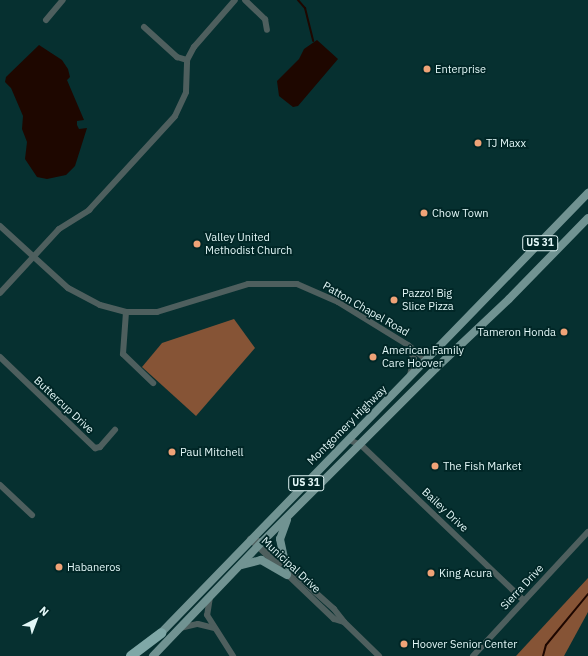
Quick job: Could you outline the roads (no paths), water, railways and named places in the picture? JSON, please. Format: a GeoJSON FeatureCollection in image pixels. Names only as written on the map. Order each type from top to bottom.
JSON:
{"type":"FeatureCollection","features":[{"type":"Feature","properties":{"kind":"highway"},"geometry":{"type":"LineString","coordinates":[[131,656],[161,633]]}},
{"type":"Feature","properties":{"kind":"main road","name":"Montgomery Highway"},"geometry":{"type":"LineString","coordinates":[[138,656],[250,539],[349,440],[588,193]]}},
{"type":"Feature","properties":{"kind":"main road","name":"Montgomery Highway"},"geometry":{"type":"LineString","coordinates":[[153,656],[259,545],[436,368],[509,299],[588,218]]}},
{"type":"Feature","properties":{"kind":"main road"},"geometry":{"type":"LineString","coordinates":[[289,572],[281,549],[280,539],[290,514]]}},
{"type":"Feature","properties":{"kind":"main road"},"geometry":{"type":"LineString","coordinates":[[238,567],[261,560],[289,572]]}},
{"type":"Feature","properties":{"kind":"street"},"geometry":{"type":"LineString","coordinates":[[46,20],[63,0]]}},
{"type":"Feature","properties":{"kind":"street"},"geometry":{"type":"LineString","coordinates":[[0,293],[59,229],[89,210],[175,116],[186,92],[187,60],[194,47],[235,0]]}},
{"type":"Feature","properties":{"kind":"street"},"geometry":{"type":"LineString","coordinates":[[245,0],[265,20],[267,30]]}},
{"type":"Feature","properties":{"kind":"street"},"geometry":{"type":"LineString","coordinates":[[144,27],[177,57],[187,60]]}},
{"type":"Feature","properties":{"kind":"street","name":"Patton Chapel Road"},"geometry":{"type":"LineString","coordinates":[[0,226],[79,296],[100,306],[126,312],[172,310],[248,284],[283,282],[297,284],[324,294],[408,345],[427,359],[436,368]]}},
{"type":"Feature","properties":{"kind":"street"},"geometry":{"type":"LineString","coordinates":[[126,312],[123,354],[153,383]]}},
{"type":"Feature","properties":{"kind":"street"},"geometry":{"type":"LineString","coordinates":[[408,345],[414,359],[410,377]]}},
{"type":"Feature","properties":{"kind":"street","name":"Buttercup Drive"},"geometry":{"type":"LineString","coordinates":[[0,357],[95,448],[100,447],[115,430]]}},
{"type":"Feature","properties":{"kind":"street","name":"Bailey Drive"},"geometry":{"type":"LineString","coordinates":[[349,440],[361,444],[523,600]]}},
{"type":"Feature","properties":{"kind":"street"},"geometry":{"type":"LineString","coordinates":[[0,485],[32,515]]}},
{"type":"Feature","properties":{"kind":"street","name":"Sierra Drive"},"geometry":{"type":"LineString","coordinates":[[472,656],[523,600],[588,534]]}},
{"type":"Feature","properties":{"kind":"street","name":"Municipal Drive"},"geometry":{"type":"LineString","coordinates":[[250,539],[334,609],[344,622],[379,656]]}},
{"type":"Feature","properties":{"kind":"street"},"geometry":{"type":"LineString","coordinates":[[210,597],[206,611],[214,628],[233,656]]}},
{"type":"Feature","properties":{"kind":"street"},"geometry":{"type":"LineString","coordinates":[[180,628],[198,624],[214,628]]}},
{"type":"Feature","properties":{"kind":"waterway"},"geometry":{"type":"LineString","coordinates":[[298,0],[305,8],[313,41]]}},
{"type":"Feature","properties":{"kind":"waterway"},"geometry":{"type":"LineString","coordinates":[[543,656],[546,645],[588,594]]}},
{"type":"Feature","properties":{"kind":"place","name":"Enterprise"},"geometry":{"type":"Point","coordinates":[427,69]}},
{"type":"Feature","properties":{"kind":"place","name":"TJ Maxx"},"geometry":{"type":"Point","coordinates":[478,143]}},
{"type":"Feature","properties":{"kind":"place","name":"Chow Town"},"geometry":{"type":"Point","coordinates":[424,213]}},
{"type":"Feature","properties":{"kind":"place","name":"Valley United Methodist Church"},"geometry":{"type":"Point","coordinates":[197,244]}},
{"type":"Feature","properties":{"kind":"place","name":"Pazzo! Big Slice Pizza"},"geometry":{"type":"Point","coordinates":[394,300]}},
{"type":"Feature","properties":{"kind":"place","name":"Tameron Honda"},"geometry":{"type":"Point","coordinates":[564,332]}},
{"type":"Feature","properties":{"kind":"place","name":"American Family Care Hoover"},"geometry":{"type":"Point","coordinates":[373,357]}},
{"type":"Feature","properties":{"kind":"place","name":"Paul Mitchell"},"geometry":{"type":"Point","coordinates":[172,452]}},
{"type":"Feature","properties":{"kind":"place","name":"The Fish Market"},"geometry":{"type":"Point","coordinates":[435,466]}},
{"type":"Feature","properties":{"kind":"place","name":"Habaneros"},"geometry":{"type":"Point","coordinates":[59,567]}},
{"type":"Feature","properties":{"kind":"place","name":"King Acura"},"geometry":{"type":"Point","coordinates":[431,573]}},
{"type":"Feature","properties":{"kind":"place","name":"Hoover Senior Center"},"geometry":{"type":"Point","coordinates":[404,644]}}]}
